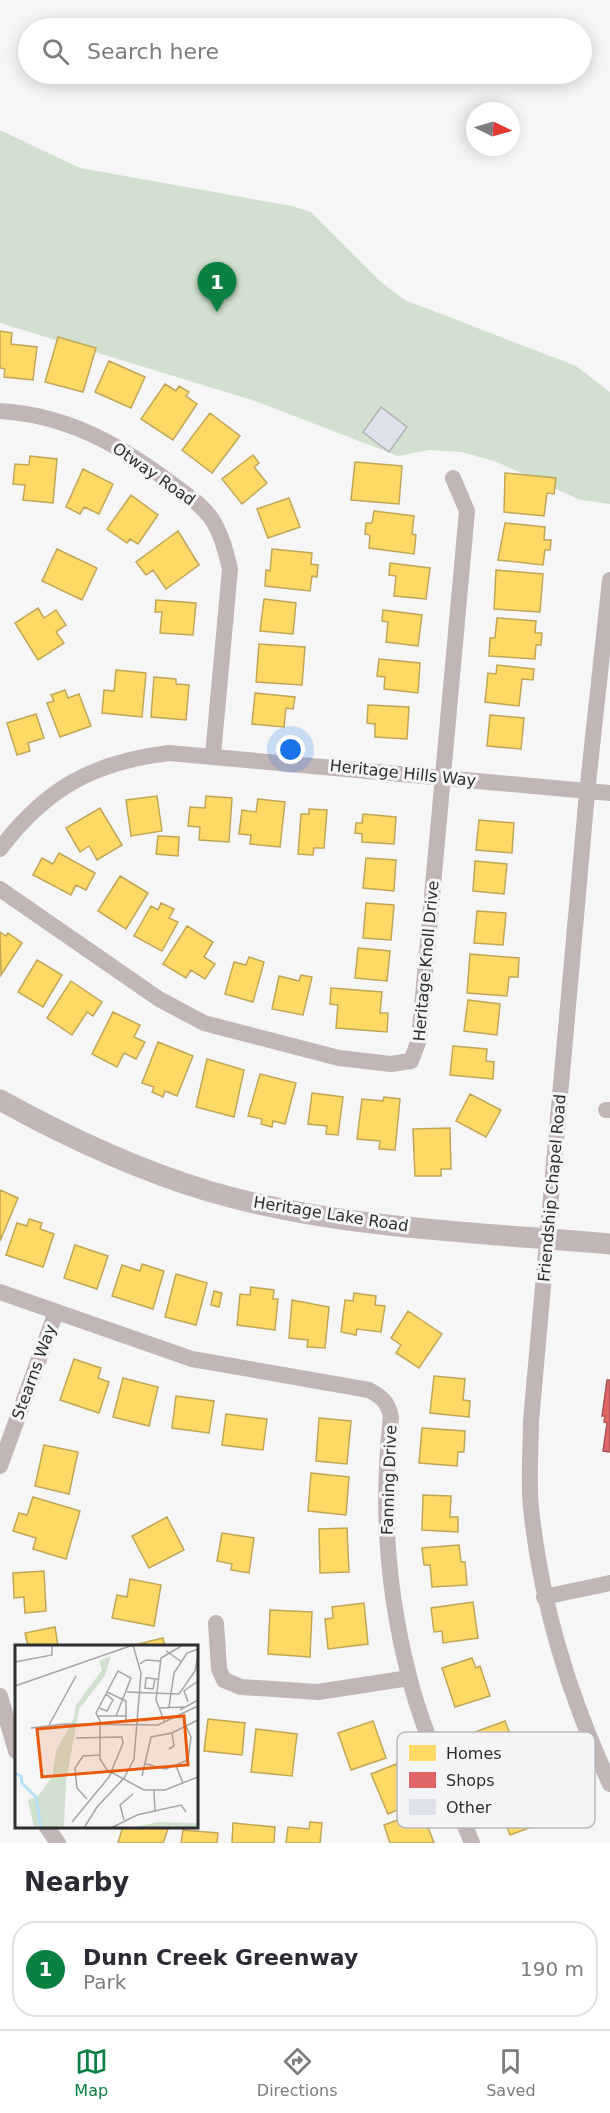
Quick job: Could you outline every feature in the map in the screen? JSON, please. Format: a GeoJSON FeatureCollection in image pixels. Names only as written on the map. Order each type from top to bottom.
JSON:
{"type":"FeatureCollection","features":[{"type":"Feature","properties":{"kind":"main road","name":"Heritage Lake Road"},"geometry":{"type":"LineString","coordinates":[[0,1100],[55,1131],[133,1166],[209,1191],[286,1210],[381,1225],[610,1244]]}},
{"type":"Feature","properties":{"kind":"street","name":"Otway Road"},"geometry":{"type":"LineString","coordinates":[[0,411],[46,417],[100,437],[148,466],[198,504],[212,519],[224,543],[230,569],[213,755]]}},
{"type":"Feature","properties":{"kind":"street","name":"Heritage Knoll Drive"},"geometry":{"type":"LineString","coordinates":[[0,890],[159,999],[204,1023],[339,1058],[403,1063],[411,1061],[419,1040],[467,511],[453,478]]}},
{"type":"Feature","properties":{"kind":"street","name":"Friendship Chapel Road"},"geometry":{"type":"LineString","coordinates":[[586,1732],[560,1658],[544,1598],[531,1505],[531,1431],[587,792],[610,580]]}},
{"type":"Feature","properties":{"kind":"street","name":"Heritage Hills Way"},"geometry":{"type":"LineString","coordinates":[[0,849],[20,822],[40,803],[87,773],[139,757],[169,753],[213,755],[610,793]]}},
{"type":"Feature","properties":{"kind":"street","name":"Fanning Drive"},"geometry":{"type":"LineString","coordinates":[[0,1292],[192,1359],[369,1390],[388,1404],[391,1417],[386,1482],[387,1544],[392,1590],[409,1678],[428,1732]]}},
{"type":"Feature","properties":{"kind":"street","name":"Stearns Way"},"geometry":{"type":"LineString","coordinates":[[0,1466],[57,1312]]}},
{"type":"Feature","properties":{"kind":"street"},"geometry":{"type":"LineString","coordinates":[[544,1598],[610,1583]]}},
{"type":"Feature","properties":{"kind":"street"},"geometry":{"type":"LineString","coordinates":[[216,1623],[219,1669],[224,1680],[241,1687],[318,1692],[409,1678]]}},
{"type":"Feature","properties":{"kind":"street"},"geometry":{"type":"LineString","coordinates":[[0,1696],[15,1748]]}},
{"type":"Feature","properties":{"kind":"street","name":"Friendship Chapel Road"},"geometry":{"type":"LineString","coordinates":[[595,1752],[610,1785]]}},
{"type":"Feature","properties":{"kind":"street"},"geometry":{"type":"LineString","coordinates":[[47,1828],[58,1843]]}},
{"type":"Feature","properties":{"kind":"street","name":"Fanning Drive"},"geometry":{"type":"LineString","coordinates":[[466,1828],[472,1843]]}},
{"type":"Feature","properties":{"kind":"green space"},"geometry":{"type":"Polygon","coordinates":[[[0,130],[80,168],[292,206],[311,212],[382,283],[405,300],[576,366],[610,392],[610,504],[580,500],[497,462],[462,452],[429,450],[398,456],[255,401],[0,323],[0,130]]]}},
{"type":"Feature","properties":{"kind":"building: Homes"},"geometry":{"type":"Polygon","coordinates":[[[0,331],[12,333],[11,344],[37,347],[33,380],[4,377],[5,369],[0,368],[0,331]]]}},
{"type":"Feature","properties":{"kind":"building: Homes"},"geometry":{"type":"Polygon","coordinates":[[[58,337],[96,348],[83,392],[45,382],[58,337]]]}},
{"type":"Feature","properties":{"kind":"building: Homes"},"geometry":{"type":"Polygon","coordinates":[[[109,361],[145,377],[131,408],[95,392],[109,361]]]}},
{"type":"Feature","properties":{"kind":"building: Homes"},"geometry":{"type":"Polygon","coordinates":[[[165,384],[176,391],[179,386],[189,392],[186,396],[197,404],[173,440],[141,419],[165,384]]]}},
{"type":"Feature","properties":{"kind":"building: Homes"},"geometry":{"type":"Polygon","coordinates":[[[210,413],[240,436],[212,473],[182,450],[210,413]]]}},
{"type":"Feature","properties":{"kind":"building: Homes"},"geometry":{"type":"Polygon","coordinates":[[[253,455],[259,463],[254,467],[267,483],[242,504],[222,479],[253,455]]]}},
{"type":"Feature","properties":{"kind":"building: Homes"},"geometry":{"type":"Polygon","coordinates":[[[30,456],[57,459],[53,503],[23,500],[25,485],[13,484],[15,464],[29,465],[30,456]]]}},
{"type":"Feature","properties":{"kind":"building: Homes"},"geometry":{"type":"Polygon","coordinates":[[[355,462],[402,466],[399,504],[351,500],[355,462]]]}},
{"type":"Feature","properties":{"kind":"building: Homes"},"geometry":{"type":"Polygon","coordinates":[[[83,469],[113,484],[99,514],[84,507],[80,514],[66,507],[83,469]]]}},
{"type":"Feature","properties":{"kind":"building: Homes"},"geometry":{"type":"Polygon","coordinates":[[[505,473],[556,478],[554,494],[547,493],[544,516],[504,512],[505,473]]]}},
{"type":"Feature","properties":{"kind":"building: Homes"},"geometry":{"type":"Polygon","coordinates":[[[131,495],[158,515],[138,544],[130,539],[127,543],[107,529],[131,495]]]}},
{"type":"Feature","properties":{"kind":"building: Homes"},"geometry":{"type":"Polygon","coordinates":[[[289,498],[300,527],[268,538],[257,509],[289,498]]]}},
{"type":"Feature","properties":{"kind":"building: Homes"},"geometry":{"type":"Polygon","coordinates":[[[374,511],[414,516],[412,534],[416,535],[414,554],[369,548],[370,535],[365,534],[366,523],[372,523],[374,511]]]}},
{"type":"Feature","properties":{"kind":"building: Homes"},"geometry":{"type":"Polygon","coordinates":[[[505,523],[545,527],[544,540],[551,540],[550,550],[545,550],[543,565],[498,560],[505,523]]]}},
{"type":"Feature","properties":{"kind":"building: Homes"},"geometry":{"type":"Polygon","coordinates":[[[178,531],[199,565],[166,589],[153,570],[146,575],[136,562],[178,531]]]}},
{"type":"Feature","properties":{"kind":"building: Homes"},"geometry":{"type":"Polygon","coordinates":[[[57,549],[97,568],[82,600],[42,581],[57,549]]]}},
{"type":"Feature","properties":{"kind":"building: Homes"},"geometry":{"type":"Polygon","coordinates":[[[272,549],[312,553],[311,564],[318,565],[317,577],[312,576],[310,591],[265,586],[266,570],[270,571],[272,549]]]}},
{"type":"Feature","properties":{"kind":"building: Homes"},"geometry":{"type":"Polygon","coordinates":[[[390,563],[430,568],[426,599],[394,596],[396,576],[389,575],[390,563]]]}},
{"type":"Feature","properties":{"kind":"building: Homes"},"geometry":{"type":"Polygon","coordinates":[[[496,570],[543,574],[540,612],[494,609],[496,570]]]}},
{"type":"Feature","properties":{"kind":"building: Homes"},"geometry":{"type":"Polygon","coordinates":[[[264,599],[296,603],[293,634],[260,631],[264,599]]]}},
{"type":"Feature","properties":{"kind":"building: Homes"},"geometry":{"type":"Polygon","coordinates":[[[156,600],[196,603],[193,635],[160,633],[162,612],[155,612],[156,600]]]}},
{"type":"Feature","properties":{"kind":"building: Homes"},"geometry":{"type":"Polygon","coordinates":[[[38,608],[44,618],[56,610],[66,625],[56,632],[64,643],[38,660],[15,623],[38,608]]]}},
{"type":"Feature","properties":{"kind":"building: Homes"},"geometry":{"type":"Polygon","coordinates":[[[383,610],[422,615],[418,646],[386,642],[388,622],[382,621],[383,610]]]}},
{"type":"Feature","properties":{"kind":"building: Homes"},"geometry":{"type":"Polygon","coordinates":[[[497,618],[536,621],[535,633],[542,633],[541,645],[536,645],[535,659],[489,656],[490,638],[495,638],[497,618]]]}},
{"type":"Feature","properties":{"kind":"building: Homes"},"geometry":{"type":"Polygon","coordinates":[[[259,644],[305,647],[302,685],[256,682],[259,644]]]}},
{"type":"Feature","properties":{"kind":"building: Homes"},"geometry":{"type":"Polygon","coordinates":[[[379,659],[420,663],[418,693],[384,689],[385,677],[377,676],[379,659]]]}},
{"type":"Feature","properties":{"kind":"building: Homes"},"geometry":{"type":"Polygon","coordinates":[[[497,665],[534,669],[533,680],[522,679],[519,706],[485,702],[488,673],[496,674],[497,665]]]}},
{"type":"Feature","properties":{"kind":"building: Homes"},"geometry":{"type":"Polygon","coordinates":[[[116,670],[146,673],[142,717],[102,713],[104,690],[114,691],[116,670]]]}},
{"type":"Feature","properties":{"kind":"building: Homes"},"geometry":{"type":"Polygon","coordinates":[[[154,677],[176,679],[176,684],[189,685],[186,720],[151,717],[154,677]]]}},
{"type":"Feature","properties":{"kind":"building: Homes"},"geometry":{"type":"Polygon","coordinates":[[[65,690],[68,698],[79,694],[91,726],[60,737],[47,703],[54,701],[51,695],[65,690]]]}},
{"type":"Feature","properties":{"kind":"building: Homes"},"geometry":{"type":"Polygon","coordinates":[[[255,693],[295,697],[293,709],[286,708],[284,727],[252,724],[255,693]]]}},
{"type":"Feature","properties":{"kind":"building: Homes"},"geometry":{"type":"Polygon","coordinates":[[[368,705],[409,707],[407,739],[375,737],[375,724],[367,723],[368,705]]]}},
{"type":"Feature","properties":{"kind":"building: Homes"},"geometry":{"type":"Polygon","coordinates":[[[36,714],[44,738],[28,743],[30,751],[17,755],[7,723],[36,714]]]}},
{"type":"Feature","properties":{"kind":"building: Homes"},"geometry":{"type":"Polygon","coordinates":[[[490,715],[524,718],[521,749],[487,746],[490,715]]]}},
{"type":"Feature","properties":{"kind":"building: Homes"},"geometry":{"type":"Polygon","coordinates":[[[157,796],[162,831],[131,836],[126,800],[157,796]]]}},
{"type":"Feature","properties":{"kind":"building: Homes"},"geometry":{"type":"Polygon","coordinates":[[[206,796],[232,798],[229,842],[199,840],[200,827],[188,826],[190,807],[205,808],[206,796]]]}},
{"type":"Feature","properties":{"kind":"building: Homes"},"geometry":{"type":"Polygon","coordinates":[[[258,799],[285,802],[280,847],[250,844],[251,835],[239,834],[242,810],[256,812],[258,799]]]}},
{"type":"Feature","properties":{"kind":"building: Homes"},"geometry":{"type":"Polygon","coordinates":[[[100,808],[122,845],[97,860],[89,846],[80,852],[66,828],[100,808]]]}},
{"type":"Feature","properties":{"kind":"building: Homes"},"geometry":{"type":"Polygon","coordinates":[[[309,809],[327,810],[324,848],[314,848],[313,855],[298,854],[301,814],[309,814],[309,809]]]}},
{"type":"Feature","properties":{"kind":"building: Homes"},"geometry":{"type":"Polygon","coordinates":[[[363,814],[396,817],[394,844],[362,842],[362,834],[355,833],[356,823],[362,823],[363,814]]]}},
{"type":"Feature","properties":{"kind":"building: Homes"},"geometry":{"type":"Polygon","coordinates":[[[479,820],[514,823],[512,853],[476,850],[479,820]]]}},
{"type":"Feature","properties":{"kind":"building: Homes"},"geometry":{"type":"Polygon","coordinates":[[[158,836],[179,837],[178,856],[156,854],[158,836]]]}},
{"type":"Feature","properties":{"kind":"building: Homes"},"geometry":{"type":"Polygon","coordinates":[[[59,853],[95,873],[86,890],[76,885],[71,895],[33,875],[42,858],[53,864],[59,853]]]}},
{"type":"Feature","properties":{"kind":"building: Homes"},"geometry":{"type":"Polygon","coordinates":[[[366,858],[396,860],[394,891],[363,888],[366,858]]]}},
{"type":"Feature","properties":{"kind":"building: Homes"},"geometry":{"type":"Polygon","coordinates":[[[475,861],[507,864],[504,894],[473,891],[475,861]]]}},
{"type":"Feature","properties":{"kind":"building: Homes"},"geometry":{"type":"Polygon","coordinates":[[[120,876],[148,893],[126,929],[98,911],[120,876]]]}},
{"type":"Feature","properties":{"kind":"building: Homes"},"geometry":{"type":"Polygon","coordinates":[[[161,903],[174,909],[169,918],[178,922],[162,951],[134,936],[151,906],[158,910],[161,903]]]}},
{"type":"Feature","properties":{"kind":"building: Homes"},"geometry":{"type":"Polygon","coordinates":[[[366,903],[394,905],[391,940],[363,938],[366,903]]]}},
{"type":"Feature","properties":{"kind":"building: Homes"},"geometry":{"type":"Polygon","coordinates":[[[477,911],[506,913],[503,945],[474,943],[477,911]]]}},
{"type":"Feature","properties":{"kind":"building: Homes"},"geometry":{"type":"Polygon","coordinates":[[[187,926],[213,942],[204,957],[215,964],[205,979],[191,970],[186,978],[163,964],[187,926]]]}},
{"type":"Feature","properties":{"kind":"building: Homes"},"geometry":{"type":"Polygon","coordinates":[[[0,932],[6,936],[8,933],[22,943],[1,975],[0,932]]]}},
{"type":"Feature","properties":{"kind":"building: Homes"},"geometry":{"type":"Polygon","coordinates":[[[358,948],[390,951],[387,981],[355,978],[358,948]]]}},
{"type":"Feature","properties":{"kind":"building: Homes"},"geometry":{"type":"Polygon","coordinates":[[[470,954],[519,958],[518,977],[509,977],[507,996],[467,993],[470,954]]]}},
{"type":"Feature","properties":{"kind":"building: Homes"},"geometry":{"type":"Polygon","coordinates":[[[249,957],[264,962],[253,1002],[225,994],[234,962],[246,965],[249,957]]]}},
{"type":"Feature","properties":{"kind":"building: Homes"},"geometry":{"type":"Polygon","coordinates":[[[37,960],[62,975],[43,1007],[18,992],[37,960]]]}},
{"type":"Feature","properties":{"kind":"building: Homes"},"geometry":{"type":"Polygon","coordinates":[[[301,975],[312,977],[303,1015],[272,1009],[279,976],[299,981],[301,975]]]}},
{"type":"Feature","properties":{"kind":"building: Homes"},"geometry":{"type":"Polygon","coordinates":[[[71,981],[102,1002],[93,1016],[87,1012],[72,1035],[47,1018],[71,981]]]}},
{"type":"Feature","properties":{"kind":"building: Homes"},"geometry":{"type":"Polygon","coordinates":[[[331,988],[382,992],[380,1013],[388,1013],[387,1032],[336,1028],[338,1005],[330,1004],[331,988]]]}},
{"type":"Feature","properties":{"kind":"building: Homes"},"geometry":{"type":"Polygon","coordinates":[[[468,1000],[500,1004],[497,1035],[464,1031],[468,1000]]]}},
{"type":"Feature","properties":{"kind":"building: Homes"},"geometry":{"type":"Polygon","coordinates":[[[113,1012],[140,1025],[134,1037],[145,1042],[136,1059],[124,1053],[117,1067],[92,1054],[113,1012]]]}},
{"type":"Feature","properties":{"kind":"building: Homes"},"geometry":{"type":"Polygon","coordinates":[[[158,1042],[193,1056],[177,1096],[165,1091],[163,1097],[152,1092],[154,1087],[142,1083],[158,1042]]]}},
{"type":"Feature","properties":{"kind":"building: Homes"},"geometry":{"type":"Polygon","coordinates":[[[453,1046],[487,1049],[486,1061],[494,1062],[493,1079],[450,1075],[453,1046]]]}},
{"type":"Feature","properties":{"kind":"building: Homes"},"geometry":{"type":"Polygon","coordinates":[[[207,1059],[244,1070],[234,1117],[196,1107],[207,1059]]]}},
{"type":"Feature","properties":{"kind":"building: Homes"},"geometry":{"type":"Polygon","coordinates":[[[260,1074],[296,1083],[285,1124],[273,1121],[272,1127],[261,1124],[262,1119],[248,1116],[260,1074]]]}},
{"type":"Feature","properties":{"kind":"building: Homes"},"geometry":{"type":"Polygon","coordinates":[[[312,1093],[343,1097],[338,1135],[326,1134],[327,1126],[308,1124],[312,1093]]]}},
{"type":"Feature","properties":{"kind":"building: Homes"},"geometry":{"type":"Polygon","coordinates":[[[470,1094],[501,1110],[486,1137],[456,1121],[470,1094]]]}},
{"type":"Feature","properties":{"kind":"building: Homes"},"geometry":{"type":"Polygon","coordinates":[[[384,1097],[400,1099],[395,1150],[379,1149],[380,1141],[357,1139],[362,1099],[383,1101],[384,1097]]]}},
{"type":"Feature","properties":{"kind":"building: Homes"},"geometry":{"type":"Polygon","coordinates":[[[450,1128],[451,1169],[441,1169],[441,1176],[415,1176],[413,1129],[450,1128]]]}},
{"type":"Feature","properties":{"kind":"building: Homes"},"geometry":{"type":"Polygon","coordinates":[[[0,1190],[18,1198],[0,1241],[0,1190]]]}},
{"type":"Feature","properties":{"kind":"building: Homes"},"geometry":{"type":"Polygon","coordinates":[[[29,1219],[42,1223],[40,1229],[54,1234],[43,1267],[6,1255],[17,1223],[27,1226],[29,1219]]]}},
{"type":"Feature","properties":{"kind":"building: Homes"},"geometry":{"type":"Polygon","coordinates":[[[75,1245],[108,1256],[97,1289],[64,1278],[75,1245]]]}},
{"type":"Feature","properties":{"kind":"building: Homes"},"geometry":{"type":"Polygon","coordinates":[[[142,1264],[164,1271],[153,1309],[112,1296],[122,1265],[140,1271],[142,1264]]]}},
{"type":"Feature","properties":{"kind":"building: Homes"},"geometry":{"type":"Polygon","coordinates":[[[176,1274],[207,1283],[196,1325],[165,1317],[176,1274]]]}},
{"type":"Feature","properties":{"kind":"building: Homes"},"geometry":{"type":"Polygon","coordinates":[[[251,1287],[274,1290],[273,1299],[278,1299],[275,1330],[237,1325],[240,1294],[250,1295],[251,1287]]]}},
{"type":"Feature","properties":{"kind":"building: Homes"},"geometry":{"type":"Polygon","coordinates":[[[214,1291],[222,1293],[219,1307],[211,1305],[214,1291]]]}},
{"type":"Feature","properties":{"kind":"building: Homes"},"geometry":{"type":"Polygon","coordinates":[[[354,1293],[376,1296],[375,1305],[385,1306],[381,1332],[357,1329],[356,1335],[341,1332],[345,1300],[353,1301],[354,1293]]]}},
{"type":"Feature","properties":{"kind":"building: Homes"},"geometry":{"type":"Polygon","coordinates":[[[292,1300],[329,1307],[325,1348],[307,1347],[308,1340],[289,1338],[292,1300]]]}},
{"type":"Feature","properties":{"kind":"building: Homes"},"geometry":{"type":"Polygon","coordinates":[[[408,1311],[442,1334],[419,1368],[396,1353],[401,1345],[391,1338],[408,1311]]]}},
{"type":"Feature","properties":{"kind":"building: Homes"},"geometry":{"type":"Polygon","coordinates":[[[74,1359],[101,1368],[98,1378],[109,1382],[99,1413],[60,1400],[74,1359]]]}},
{"type":"Feature","properties":{"kind":"building: Homes"},"geometry":{"type":"Polygon","coordinates":[[[434,1376],[465,1379],[463,1400],[470,1401],[469,1417],[430,1413],[434,1376]]]}},
{"type":"Feature","properties":{"kind":"building: Homes"},"geometry":{"type":"Polygon","coordinates":[[[123,1378],[158,1387],[149,1426],[113,1417],[123,1378]]]}},
{"type":"Feature","properties":{"kind":"building: Homes"},"geometry":{"type":"Polygon","coordinates":[[[176,1396],[214,1401],[209,1433],[172,1428],[176,1396]]]}},
{"type":"Feature","properties":{"kind":"building: Homes"},"geometry":{"type":"Polygon","coordinates":[[[226,1414],[267,1419],[263,1450],[222,1445],[226,1414]]]}},
{"type":"Feature","properties":{"kind":"building: Homes"},"geometry":{"type":"Polygon","coordinates":[[[319,1418],[351,1421],[347,1464],[316,1461],[319,1418]]]}},
{"type":"Feature","properties":{"kind":"building: Homes"},"geometry":{"type":"Polygon","coordinates":[[[422,1428],[465,1431],[464,1452],[458,1452],[457,1466],[419,1463],[422,1428]]]}},
{"type":"Feature","properties":{"kind":"building: Homes"},"geometry":{"type":"Polygon","coordinates":[[[44,1445],[78,1452],[69,1494],[35,1486],[44,1445]]]}},
{"type":"Feature","properties":{"kind":"building: Homes"},"geometry":{"type":"Polygon","coordinates":[[[311,1473],[349,1477],[346,1515],[308,1511],[311,1473]]]}},
{"type":"Feature","properties":{"kind":"building: Homes"},"geometry":{"type":"Polygon","coordinates":[[[423,1495],[451,1496],[450,1517],[458,1517],[458,1532],[422,1530],[423,1495]]]}},
{"type":"Feature","properties":{"kind":"building: Homes"},"geometry":{"type":"Polygon","coordinates":[[[33,1497],[80,1511],[66,1559],[33,1549],[36,1538],[13,1531],[19,1513],[27,1515],[33,1497]]]}},
{"type":"Feature","properties":{"kind":"building: Homes"},"geometry":{"type":"Polygon","coordinates":[[[167,1517],[184,1550],[149,1568],[132,1536],[167,1517]]]}},
{"type":"Feature","properties":{"kind":"building: Homes"},"geometry":{"type":"Polygon","coordinates":[[[347,1528],[349,1572],[320,1573],[319,1529],[347,1528]]]}},
{"type":"Feature","properties":{"kind":"building: Homes"},"geometry":{"type":"Polygon","coordinates":[[[222,1533],[254,1538],[249,1573],[231,1570],[232,1564],[217,1561],[222,1533]]]}},
{"type":"Feature","properties":{"kind":"building: Homes"},"geometry":{"type":"Polygon","coordinates":[[[459,1545],[461,1562],[465,1562],[467,1585],[432,1587],[430,1565],[424,1565],[422,1548],[459,1545]]]}},
{"type":"Feature","properties":{"kind":"building: Homes"},"geometry":{"type":"Polygon","coordinates":[[[44,1571],[46,1611],[25,1613],[24,1597],[14,1598],[13,1573],[44,1571]]]}},
{"type":"Feature","properties":{"kind":"building: Homes"},"geometry":{"type":"Polygon","coordinates":[[[130,1579],[161,1585],[154,1626],[112,1618],[117,1595],[127,1597],[130,1579]]]}},
{"type":"Feature","properties":{"kind":"building: Homes"},"geometry":{"type":"Polygon","coordinates":[[[473,1602],[478,1638],[443,1643],[442,1631],[434,1632],[431,1608],[473,1602]]]}},
{"type":"Feature","properties":{"kind":"building: Homes"},"geometry":{"type":"Polygon","coordinates":[[[364,1603],[368,1644],[328,1649],[325,1619],[333,1618],[332,1607],[364,1603]]]}},
{"type":"Feature","properties":{"kind":"building: Homes"},"geometry":{"type":"Polygon","coordinates":[[[270,1610],[312,1612],[310,1657],[268,1654],[270,1610]]]}},
{"type":"Feature","properties":{"kind":"building: Homes"},"geometry":{"type":"Polygon","coordinates":[[[55,1627],[58,1645],[28,1645],[25,1633],[55,1627]]]}},
{"type":"Feature","properties":{"kind":"building: Homes"},"geometry":{"type":"Polygon","coordinates":[[[163,1638],[165,1645],[138,1645],[163,1638]]]}},
{"type":"Feature","properties":{"kind":"building: Homes"},"geometry":{"type":"Polygon","coordinates":[[[472,1658],[476,1668],[480,1666],[490,1696],[455,1707],[442,1668],[472,1658]]]}},
{"type":"Feature","properties":{"kind":"building: Homes"},"geometry":{"type":"Polygon","coordinates":[[[208,1719],[245,1723],[242,1755],[204,1751],[208,1719]]]}},
{"type":"Feature","properties":{"kind":"building: Homes"},"geometry":{"type":"Polygon","coordinates":[[[373,1721],[386,1758],[351,1770],[338,1733],[373,1721]]]}},
{"type":"Feature","properties":{"kind":"building: Homes"},"geometry":{"type":"Polygon","coordinates":[[[505,1721],[509,1732],[475,1732],[505,1721]]]}},
{"type":"Feature","properties":{"kind":"building: Homes"},"geometry":{"type":"Polygon","coordinates":[[[256,1729],[297,1734],[292,1776],[251,1772],[256,1729]]]}},
{"type":"Feature","properties":{"kind":"building: Homes"},"geometry":{"type":"Polygon","coordinates":[[[396,1764],[397,1810],[388,1814],[371,1774],[396,1764]]]}},
{"type":"Feature","properties":{"kind":"building: Homes"},"geometry":{"type":"Polygon","coordinates":[[[397,1820],[397,1828],[428,1828],[434,1843],[390,1843],[384,1825],[397,1820]]]}},
{"type":"Feature","properties":{"kind":"building: Homes"},"geometry":{"type":"Polygon","coordinates":[[[310,1822],[322,1823],[320,1843],[286,1843],[288,1827],[309,1829],[310,1822]]]}},
{"type":"Feature","properties":{"kind":"building: Homes"},"geometry":{"type":"Polygon","coordinates":[[[233,1823],[275,1827],[274,1843],[232,1843],[233,1823]]]}},
{"type":"Feature","properties":{"kind":"building: Homes"},"geometry":{"type":"Polygon","coordinates":[[[122,1828],[168,1828],[163,1843],[118,1843],[122,1828]]]}},
{"type":"Feature","properties":{"kind":"building: Homes"},"geometry":{"type":"Polygon","coordinates":[[[507,1828],[529,1828],[510,1835],[507,1828]]]}},
{"type":"Feature","properties":{"kind":"building: Homes"},"geometry":{"type":"Polygon","coordinates":[[[183,1830],[218,1833],[217,1843],[181,1843],[183,1830]]]}},
{"type":"Feature","properties":{"kind":"building: Shops"},"geometry":{"type":"Polygon","coordinates":[[[607,1380],[610,1380],[610,1452],[603,1451],[607,1423],[604,1422],[605,1416],[602,1416],[607,1380]]]}},
{"type":"Feature","properties":{"kind":"building: Other"},"geometry":{"type":"Polygon","coordinates":[[[381,407],[407,427],[389,452],[363,432],[381,407]]]}},
{"type":"Feature","properties":{"kind":"place","name":"Dunn Creek Greenway"},"geometry":{"type":"Point","coordinates":[217,312]}}]}
